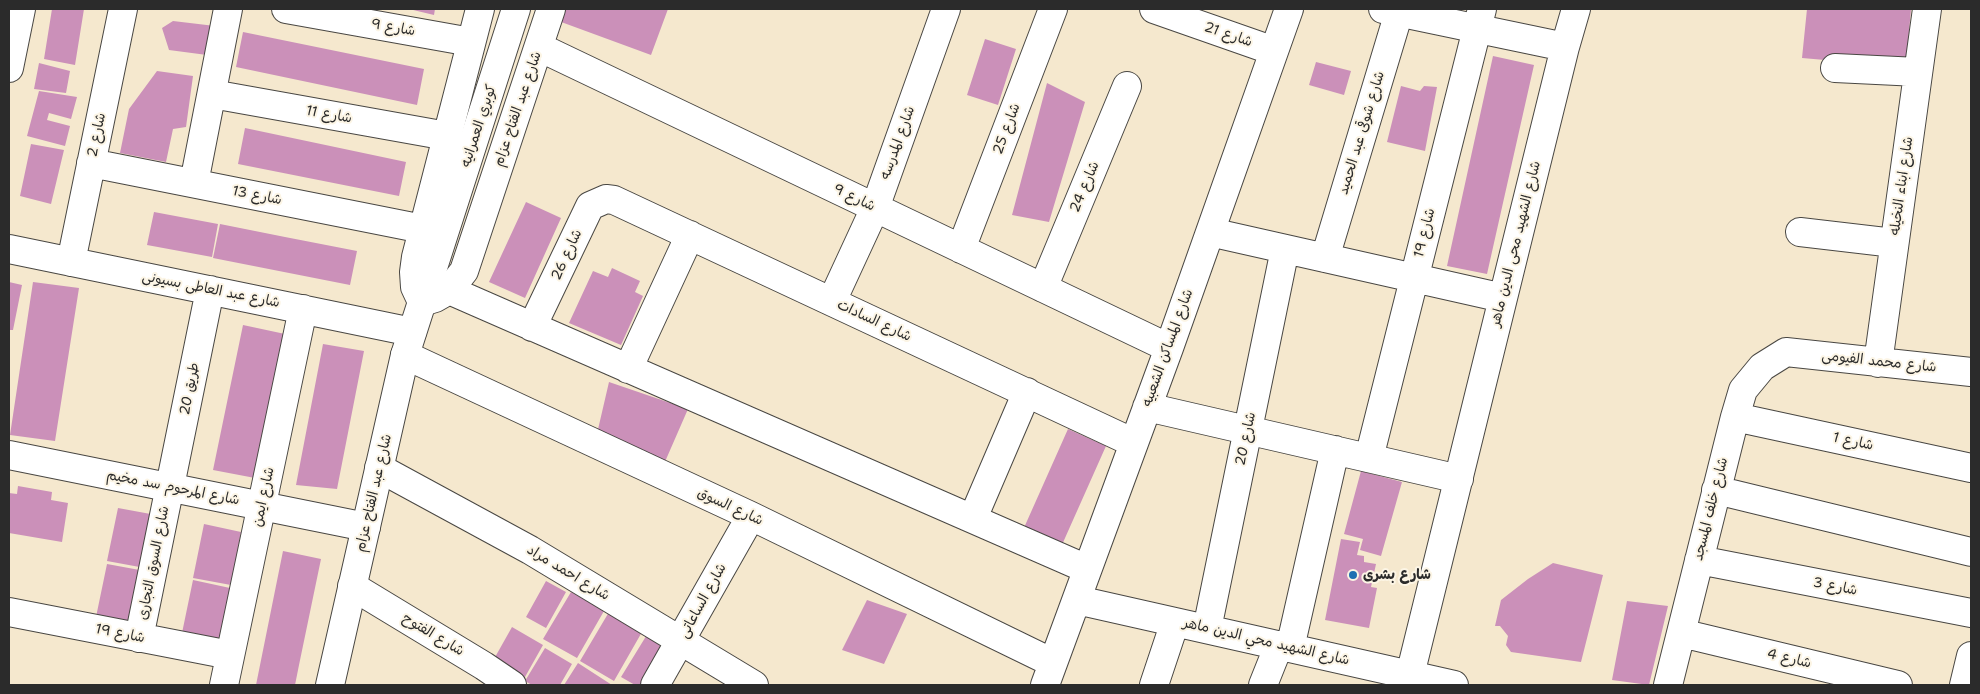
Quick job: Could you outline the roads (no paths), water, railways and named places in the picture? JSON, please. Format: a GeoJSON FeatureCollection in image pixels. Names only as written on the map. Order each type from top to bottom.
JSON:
{"type":"FeatureCollection","features":[{"type":"Feature","properties":{"kind":"street"},"geometry":{"type":"LineString","coordinates":[[9,68],[21,9]]}},
{"type":"Feature","properties":{"kind":"street","name":"شارع 2"},"geometry":{"type":"LineString","coordinates":[[71,262],[123,9]]}},
{"type":"Feature","properties":{"kind":"street"},"geometry":{"type":"LineString","coordinates":[[194,183],[228,9]]}},
{"type":"Feature","properties":{"kind":"street","name":"شارع 9"},"geometry":{"type":"LineString","coordinates":[[286,9],[471,42]]}},
{"type":"Feature","properties":{"kind":"street","name":"شارع عبد الفتاح عزام"},"geometry":{"type":"LineString","coordinates":[[330,685],[409,343],[422,302],[447,136],[480,9]]}},
{"type":"Feature","properties":{"kind":"street","name":"كوبري العمرانيه"},"geometry":{"type":"LineString","coordinates":[[432,236],[516,9]]}},
{"type":"Feature","properties":{"kind":"street","name":"شارع عبد الفتاح عزام"},"geometry":{"type":"LineString","coordinates":[[422,302],[435,298],[449,290],[464,271],[551,9]]}},
{"type":"Feature","properties":{"kind":"street","name":"شارع المدرسه"},"geometry":{"type":"LineString","coordinates":[[832,301],[875,208],[946,9]]}},
{"type":"Feature","properties":{"kind":"street","name":"شارع 25"},"geometry":{"type":"LineString","coordinates":[[961,249],[1053,9]]}},
{"type":"Feature","properties":{"kind":"street","name":"شارع 21"},"geometry":{"type":"LineString","coordinates":[[1154,9],[1274,51]]}},
{"type":"Feature","properties":{"kind":"street","name":"شارع المساكن الشعبيه"},"geometry":{"type":"LineString","coordinates":[[1049,674],[1169,348],[1289,9]]}},
{"type":"Feature","properties":{"kind":"street","name":"شارع الشهيد محى الدين ماهر"},"geometry":{"type":"LineString","coordinates":[[1410,675],[1564,47],[1576,9]]}},
{"type":"Feature","properties":{"kind":"street","name":"شارع ابناء النخيله"},"geometry":{"type":"LineString","coordinates":[[1878,363],[1927,9]]}},
{"type":"Feature","properties":{"kind":"street"},"geometry":{"type":"LineString","coordinates":[[1394,10],[1479,19],[1564,47]]}},
{"type":"Feature","properties":{"kind":"street","name":"شارع شوقى عبد الحميد"},"geometry":{"type":"LineString","coordinates":[[1324,258],[1394,10]]}},
{"type":"Feature","properties":{"kind":"street","name":"شارع 19"},"geometry":{"type":"LineString","coordinates":[[1369,458],[1479,19]]}},
{"type":"Feature","properties":{"kind":"street","name":"شارع 9"},"geometry":{"type":"LineString","coordinates":[[539,47],[1169,348]]}},
{"type":"Feature","properties":{"kind":"street"},"geometry":{"type":"LineString","coordinates":[[1835,68],[1918,72]]}},
{"type":"Feature","properties":{"kind":"street","name":"شارع 24"},"geometry":{"type":"LineString","coordinates":[[1043,288],[1127,86]]}},
{"type":"Feature","properties":{"kind":"street","name":"شارع 11"},"geometry":{"type":"LineString","coordinates":[[212,94],[447,136]]}},
{"type":"Feature","properties":{"kind":"street","name":"شارع 13"},"geometry":{"type":"LineString","coordinates":[[92,163],[194,183],[432,236]]}},
{"type":"Feature","properties":{"kind":"street","name":"شارع 26"},"geometry":{"type":"LineString","coordinates":[[532,327],[590,206],[606,199],[614,200]]}},
{"type":"Feature","properties":{"kind":"street","name":"شارع السادات"},"geometry":{"type":"LineString","coordinates":[[614,200],[1134,443]]}},
{"type":"Feature","properties":{"kind":"street"},"geometry":{"type":"LineString","coordinates":[[1210,232],[1503,298]]}},
{"type":"Feature","properties":{"kind":"street"},"geometry":{"type":"LineString","coordinates":[[1800,232],[1894,243]]}},
{"type":"Feature","properties":{"kind":"street"},"geometry":{"type":"LineString","coordinates":[[628,369],[690,235]]}},
{"type":"Feature","properties":{"kind":"street","name":"شارع عبد العاطى بسيونى"},"geometry":{"type":"LineString","coordinates":[[9,249],[303,309],[409,343]]}},
{"type":"Feature","properties":{"kind":"street","name":"شارع 20"},"geometry":{"type":"LineString","coordinates":[[1207,629],[1285,249]]}},
{"type":"Feature","properties":{"kind":"street","name":"طريق 20"},"geometry":{"type":"LineString","coordinates":[[170,488],[210,290]]}},
{"type":"Feature","properties":{"kind":"street"},"geometry":{"type":"LineString","coordinates":[[449,290],[1087,569]]}},
{"type":"Feature","properties":{"kind":"street","name":"شارع ايمن"},"geometry":{"type":"LineString","coordinates":[[224,685],[303,309]]}},
{"type":"Feature","properties":{"kind":"street","name":"شارع السوق"},"geometry":{"type":"LineString","coordinates":[[409,343],[750,516],[1049,674]]}},
{"type":"Feature","properties":{"kind":"street","name":"شارع محمد الفيومى"},"geometry":{"type":"LineString","coordinates":[[1786,352],[1971,372]]}},
{"type":"Feature","properties":{"kind":"street","name":"شارع خلف المسجد"},"geometry":{"type":"LineString","coordinates":[[1668,685],[1734,417],[1743,390],[1762,367],[1786,352]]}},
{"type":"Feature","properties":{"kind":"street"},"geometry":{"type":"LineString","coordinates":[[973,518],[1027,392]]}},
{"type":"Feature","properties":{"kind":"street"},"geometry":{"type":"LineString","coordinates":[[1147,406],[1459,479]]}},
{"type":"Feature","properties":{"kind":"street","name":"شارع 1"},"geometry":{"type":"LineString","coordinates":[[1734,417],[1971,468]]}},
{"type":"Feature","properties":{"kind":"street"},"geometry":{"type":"LineString","coordinates":[[1264,685],[1285,647],[1335,450]]}},
{"type":"Feature","properties":{"kind":"street","name":"شارع المرحوم سد مخيم"},"geometry":{"type":"LineString","coordinates":[[9,455],[366,527]]}},
{"type":"Feature","properties":{"kind":"street","name":"شارع احمد مراد"},"geometry":{"type":"LineString","coordinates":[[379,468],[530,550],[754,685]]}},
{"type":"Feature","properties":{"kind":"street","name":"شارع السوق التجارى"},"geometry":{"type":"LineString","coordinates":[[139,638],[170,488]]}},
{"type":"Feature","properties":{"kind":"street"},"geometry":{"type":"LineString","coordinates":[[1716,490],[1971,552]]}},
{"type":"Feature","properties":{"kind":"street","name":"شارع الساعاتى"},"geometry":{"type":"LineString","coordinates":[[655,685],[750,516]]}},
{"type":"Feature","properties":{"kind":"street","name":"شارع 3"},"geometry":{"type":"LineString","coordinates":[[1699,560],[1971,614]]}},
{"type":"Feature","properties":{"kind":"street","name":"شارع الفتوح"},"geometry":{"type":"LineString","coordinates":[[352,586],[512,685]]}},
{"type":"Feature","properties":{"kind":"street","name":"شارع الشهيد محي الدين ماهر"},"geometry":{"type":"LineString","coordinates":[[1076,600],[1285,647],[1377,677],[1410,675],[1454,685]]}},
{"type":"Feature","properties":{"kind":"street","name":"شارع 19"},"geometry":{"type":"LineString","coordinates":[[9,612],[230,656]]}},
{"type":"Feature","properties":{"kind":"street"},"geometry":{"type":"LineString","coordinates":[[1154,685],[1175,622]]}},
{"type":"Feature","properties":{"kind":"street","name":"شارع 4"},"geometry":{"type":"LineString","coordinates":[[1681,633],[1898,685]]}},
{"type":"Feature","properties":{"kind":"street"},"geometry":{"type":"LineString","coordinates":[[1964,685],[1971,656]]}},
{"type":"Feature","properties":{"kind":"place","name":"شارع بشرى"},"geometry":{"type":"Point","coordinates":[1353,575]}}]}
